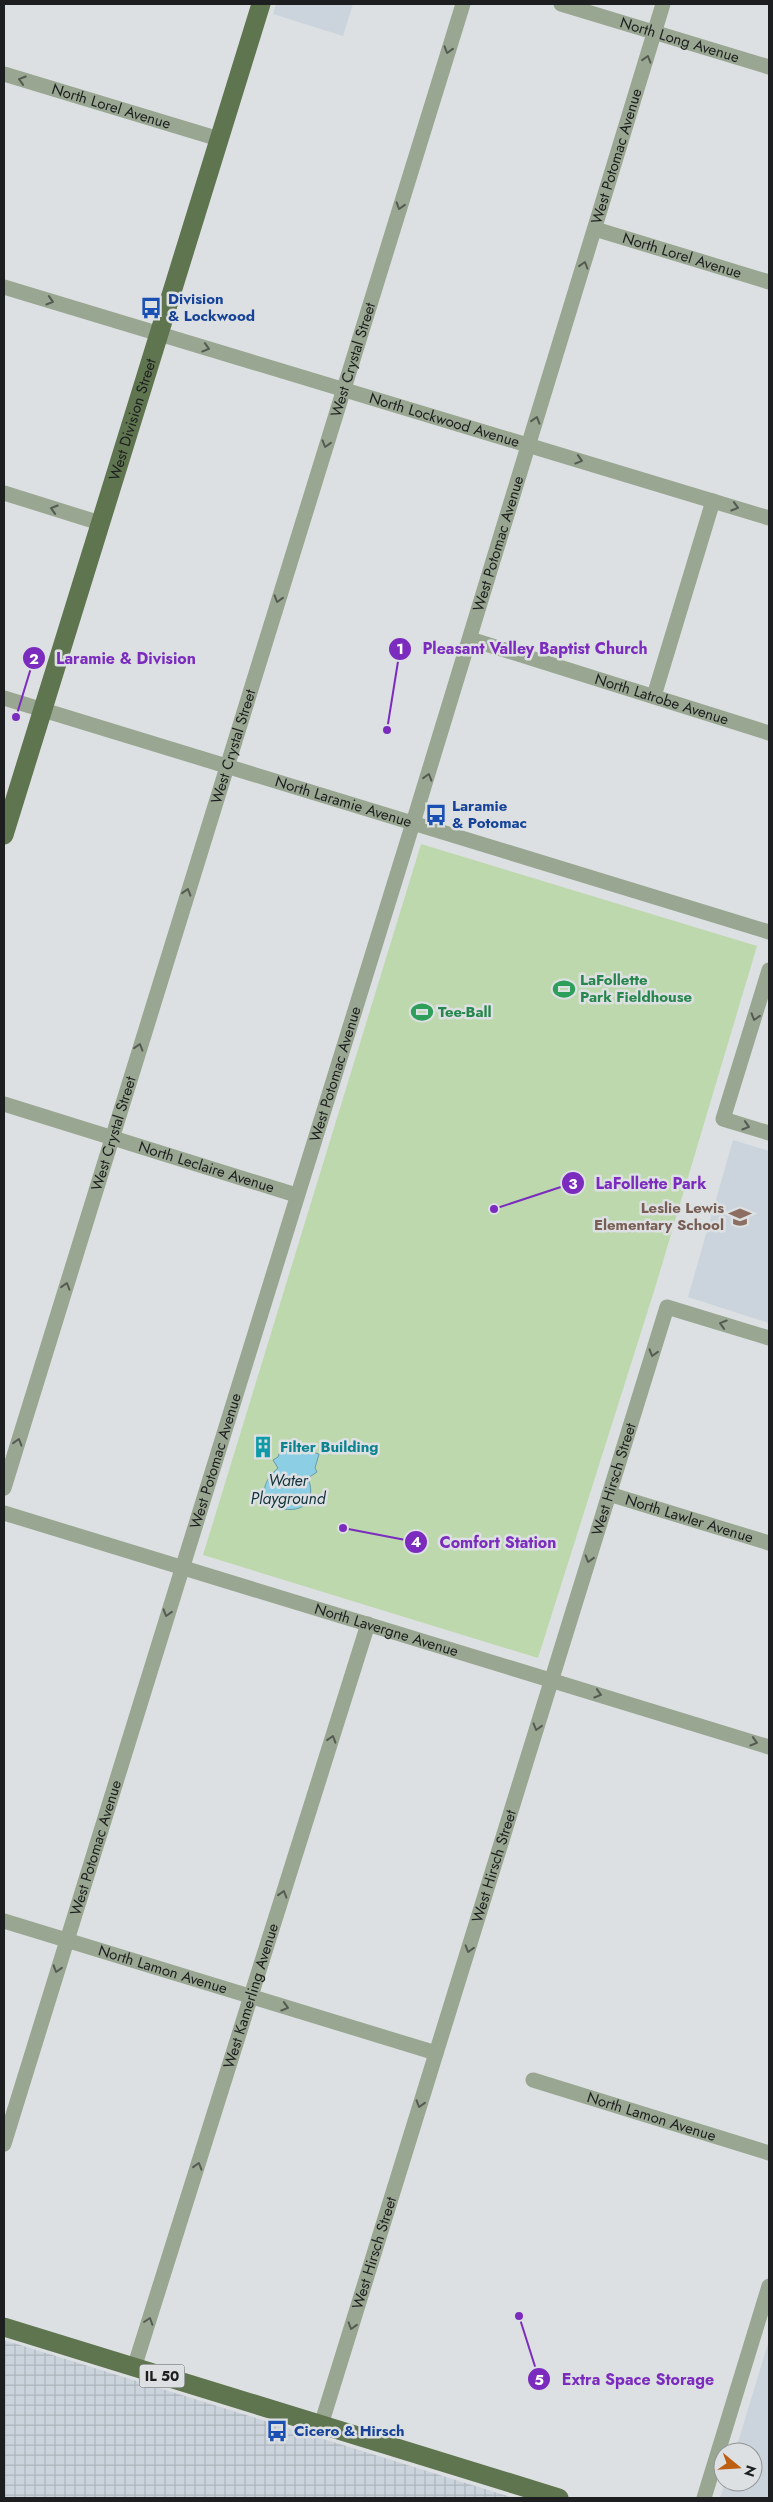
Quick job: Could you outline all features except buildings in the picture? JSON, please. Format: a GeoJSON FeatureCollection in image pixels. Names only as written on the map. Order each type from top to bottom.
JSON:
{"type":"FeatureCollection","features":[{"type":"Feature","properties":{"kind":"main road","name":"West Division Street"},"geometry":{"type":"LineString","coordinates":[[4,835],[261,4]]}},
{"type":"Feature","properties":{"kind":"main road","name":"IL 50"},"geometry":{"type":"LineString","coordinates":[[4,2327],[559,2498]]}},
{"type":"Feature","properties":{"kind":"street","name":"West Crystal Street"},"geometry":{"type":"LineString","coordinates":[[4,1488],[463,4]]}},
{"type":"Feature","properties":{"kind":"street","name":"North Long Avenue"},"geometry":{"type":"LineString","coordinates":[[561,4],[769,67]]}},
{"type":"Feature","properties":{"kind":"street","name":"West Potomac Avenue"},"geometry":{"type":"LineString","coordinates":[[4,2144],[296,1195],[414,823],[663,4]]}},
{"type":"Feature","properties":{"kind":"street","name":"North Lorel Avenue"},"geometry":{"type":"LineString","coordinates":[[4,74],[219,139]]}},
{"type":"Feature","properties":{"kind":"street","name":"North Lorel Avenue"},"geometry":{"type":"LineString","coordinates":[[595,229],[769,282]]}},
{"type":"Feature","properties":{"kind":"street","name":"North Lockwood Avenue"},"geometry":{"type":"LineString","coordinates":[[4,286],[769,518]]}},
{"type":"Feature","properties":{"kind":"street"},"geometry":{"type":"LineString","coordinates":[[4,493],[100,523]]}},
{"type":"Feature","properties":{"kind":"street"},"geometry":{"type":"LineString","coordinates":[[654,696],[713,501]]}},
{"type":"Feature","properties":{"kind":"street","name":"North Latrobe Avenue"},"geometry":{"type":"LineString","coordinates":[[470,639],[769,733]]}},
{"type":"Feature","properties":{"kind":"street","name":"North Laramie Avenue"},"geometry":{"type":"LineString","coordinates":[[4,698],[769,932]]}},
{"type":"Feature","properties":{"kind":"street"},"geometry":{"type":"LineString","coordinates":[[769,970],[723,1119],[769,1133]]}},
{"type":"Feature","properties":{"kind":"street","name":"North Leclaire Avenue"},"geometry":{"type":"LineString","coordinates":[[4,1104],[296,1195]]}},
{"type":"Feature","properties":{"kind":"street","name":"West Hirsch Street"},"geometry":{"type":"LineString","coordinates":[[321,2425],[667,1307],[769,1338]]}},
{"type":"Feature","properties":{"kind":"street","name":"North Lawler Avenue"},"geometry":{"type":"LineString","coordinates":[[609,1494],[769,1543]]}},
{"type":"Feature","properties":{"kind":"street","name":"North Lavergne Avenue"},"geometry":{"type":"LineString","coordinates":[[4,1513],[769,1747]]}},
{"type":"Feature","properties":{"kind":"street","name":"West Kamerling Avenue"},"geometry":{"type":"LineString","coordinates":[[134,2368],[368,1624]]}},
{"type":"Feature","properties":{"kind":"street","name":"North Lamon Avenue"},"geometry":{"type":"LineString","coordinates":[[4,1920],[436,2053]]}},
{"type":"Feature","properties":{"kind":"street","name":"North Lamon Avenue"},"geometry":{"type":"LineString","coordinates":[[534,2080],[769,2153]]}},
{"type":"Feature","properties":{"kind":"street"},"geometry":{"type":"LineString","coordinates":[[704,2498],[769,2286]]}},
{"type":"Feature","properties":{"kind":"shaded area"},"geometry":{"type":"Polygon","coordinates":[[[276,4],[353,4],[343,36],[273,14],[276,4]]]}},
{"type":"Feature","properties":{"kind":"shaded area","name":"Leslie Lewis Elementary School"},"geometry":{"type":"Polygon","coordinates":[[[733,1140],[769,1151],[769,1323],[688,1297],[733,1140]]]}},
{"type":"Feature","properties":{"kind":"shaded area"},"geometry":{"type":"Polygon","coordinates":[[[4,2340],[514,2498],[4,2498],[4,2340]]]}},
{"type":"Feature","properties":{"kind":"shaded area"},"geometry":{"type":"Polygon","coordinates":[[[769,2340],[769,2498],[720,2498],[722,2492],[763,2492],[763,2442],[738,2442],[769,2340]]]}},
{"type":"Feature","properties":{"kind":"green space"},"geometry":{"type":"Polygon","coordinates":[[[421,844],[757,946],[655,1288],[538,1658],[203,1555],[421,844]]]}},
{"type":"Feature","properties":{"kind":"water","name":"Water Playground"},"geometry":{"type":"Polygon","coordinates":[[[283,1443],[319,1454],[315,1468],[317,1472],[308,1478],[310,1495],[305,1505],[295,1509],[282,1509],[272,1504],[265,1495],[266,1483],[278,1468],[273,1460],[278,1457],[283,1443]]]}},
{"type":"Feature","properties":{"kind":"place","name":"Division & Lockwood"},"geometry":{"type":"Point","coordinates":[151,308]}},
{"type":"Feature","properties":{"kind":"place","name":"Laramie & Division"},"geometry":{"type":"Point","coordinates":[16,717]}},
{"type":"Feature","properties":{"kind":"place","name":"Pleasant Valley Baptist Church"},"geometry":{"type":"Point","coordinates":[387,730]}},
{"type":"Feature","properties":{"kind":"place","name":"Laramie & Potomac"},"geometry":{"type":"Point","coordinates":[436,815]}},
{"type":"Feature","properties":{"kind":"place","name":"LaFollette Park Fieldhouse"},"geometry":{"type":"Point","coordinates":[564,989]}},
{"type":"Feature","properties":{"kind":"place","name":"Tee-Ball"},"geometry":{"type":"Point","coordinates":[422,1012]}},
{"type":"Feature","properties":{"kind":"place","name":"LaFollette Park"},"geometry":{"type":"Point","coordinates":[494,1209]}},
{"type":"Feature","properties":{"kind":"place","name":"Leslie Lewis Elementary School"},"geometry":{"type":"Point","coordinates":[740,1217]}},
{"type":"Feature","properties":{"kind":"place","name":"Filter Building"},"geometry":{"type":"Point","coordinates":[263,1447]}},
{"type":"Feature","properties":{"kind":"place","name":"Comfort Station"},"geometry":{"type":"Point","coordinates":[343,1528]}},
{"type":"Feature","properties":{"kind":"place","name":"Extra Space Storage"},"geometry":{"type":"Point","coordinates":[519,2316]}},
{"type":"Feature","properties":{"kind":"place","name":"Cicero & Hirsch"},"geometry":{"type":"Point","coordinates":[277,2431]}}]}
